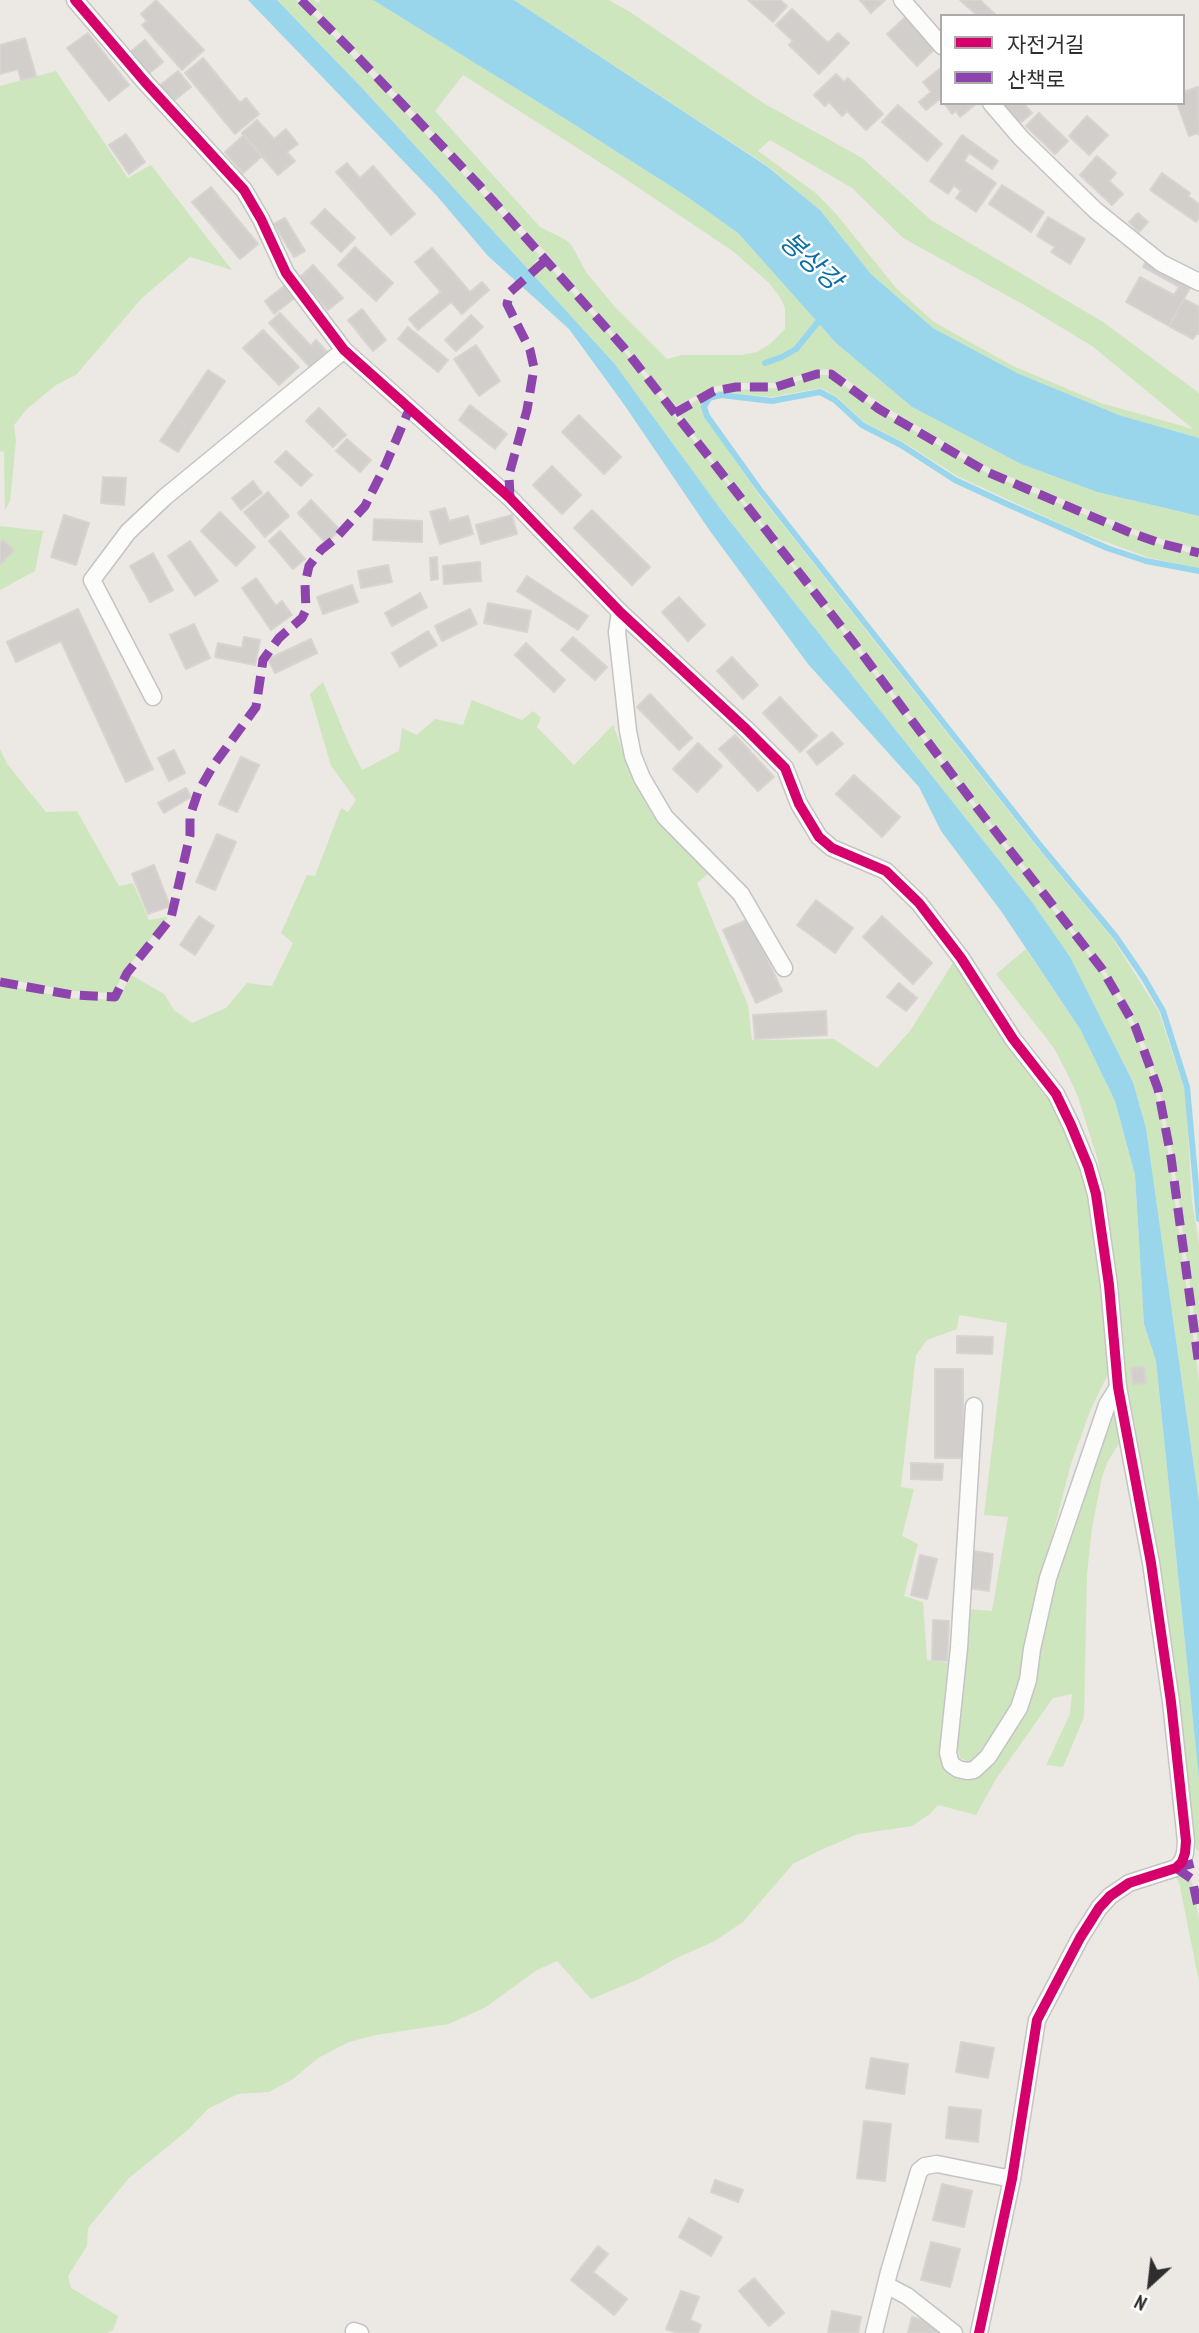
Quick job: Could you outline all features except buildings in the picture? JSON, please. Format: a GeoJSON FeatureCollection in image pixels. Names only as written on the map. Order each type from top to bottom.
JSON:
{"type":"FeatureCollection","features":[{"type":"Feature","properties":{"kind":"street"},"geometry":{"type":"LineString","coordinates":[[75,0],[137,73],[244,190],[286,273],[344,350],[510,498],[620,612],[785,768],[799,804],[819,837],[832,848],[886,871],[919,903],[961,958],[1013,1039],[1056,1094],[1084,1155],[1096,1194],[1118,1387],[1154,1588],[1171,1702],[1185,1853],[1176,1868],[1129,1883],[1110,1896],[1099,1908],[1037,2020],[1012,2179],[979,2333]]}},
{"type":"Feature","properties":{"kind":"street"},"geometry":{"type":"LineString","coordinates":[[902,0],[940,44]]}},
{"type":"Feature","properties":{"kind":"street"},"geometry":{"type":"LineString","coordinates":[[993,105],[1021,138],[1095,211],[1161,263],[1199,282]]}},
{"type":"Feature","properties":{"kind":"street"},"geometry":{"type":"LineString","coordinates":[[153,697],[92,580],[128,532],[165,497],[344,350]]}},
{"type":"Feature","properties":{"kind":"street"},"geometry":{"type":"LineString","coordinates":[[620,612],[617,632],[628,731],[633,756],[642,778],[665,817],[741,894],[784,968]]}},
{"type":"Feature","properties":{"kind":"street"},"geometry":{"type":"LineString","coordinates":[[974,1406],[959,1648],[948,1753],[951,1764],[967,1771],[974,1770],[988,1758],[1019,1708],[1028,1680],[1048,1578],[1107,1405],[1118,1387]]}},
{"type":"Feature","properties":{"kind":"street"},"geometry":{"type":"LineString","coordinates":[[874,2333],[919,2171],[925,2166],[937,2164],[1012,2179]]}},
{"type":"Feature","properties":{"kind":"street"},"geometry":{"type":"LineString","coordinates":[[886,2285],[906,2296],[954,2333]]}},
{"type":"Feature","properties":{"kind":"green space"},"geometry":{"type":"Polygon","coordinates":[[[277,0],[296,0],[314,15],[540,256],[534,264],[538,270],[548,265],[623,350],[852,644],[973,807],[1100,970],[1119,1001],[1145,1056],[1169,1157],[1199,1381],[1199,1502],[1146,1128],[1133,1082],[1069,957],[1032,902],[722,511],[614,363],[364,90],[277,0]]]}},
{"type":"Feature","properties":{"kind":"green space"},"geometry":{"type":"Polygon","coordinates":[[[308,0],[317,3],[321,0],[373,0],[567,120],[686,196],[738,233],[836,343],[912,407],[1021,464],[1097,492],[1199,516],[1199,549],[1133,529],[989,468],[882,405],[832,369],[817,370],[775,383],[735,383],[712,387],[675,407],[549,256],[308,0]],[[463,75],[435,111],[540,227],[572,246],[586,272],[615,307],[667,359],[682,355],[741,355],[757,352],[770,344],[785,329],[785,308],[769,283],[734,252],[463,75]]]}},
{"type":"Feature","properties":{"kind":"green space"},"geometry":{"type":"Polygon","coordinates":[[[514,0],[609,0],[765,104],[862,158],[931,220],[1103,322],[1199,393],[1199,438],[1119,415],[1017,373],[933,328],[871,274],[820,210],[769,167],[514,0]],[[770,140],[758,151],[817,194],[896,288],[934,322],[1013,366],[1101,403],[1193,429],[1092,346],[903,238],[852,188],[770,140]]]}},
{"type":"Feature","properties":{"kind":"green space"},"geometry":{"type":"Polygon","coordinates":[[[56,71],[128,178],[151,165],[232,270],[190,257],[142,298],[76,375],[56,385],[27,409],[14,425],[16,441],[10,501],[5,510],[4,452],[0,451],[0,86],[56,71]]]}},
{"type":"Feature","properties":{"kind":"green space"},"geometry":{"type":"Polygon","coordinates":[[[817,375],[830,375],[878,410],[987,473],[1131,534],[1199,555],[1199,568],[1182,565],[1147,557],[1074,530],[957,476],[903,442],[864,422],[837,397],[821,388],[772,397],[720,392],[707,397],[701,407],[705,417],[757,492],[1040,851],[1113,939],[1159,1012],[1184,1088],[1192,1201],[1199,1243],[1199,1353],[1173,1156],[1159,1088],[1149,1054],[1123,999],[1103,968],[855,641],[678,413],[695,401],[719,391],[776,388],[817,375]]]}},
{"type":"Feature","properties":{"kind":"green space"},"geometry":{"type":"Polygon","coordinates":[[[0,526],[43,531],[35,571],[0,590],[0,526]]]}},
{"type":"Feature","properties":{"kind":"green space"},"geometry":{"type":"Polygon","coordinates":[[[323,682],[362,770],[399,751],[402,728],[417,735],[435,719],[463,725],[472,700],[522,720],[533,711],[541,718],[537,727],[574,765],[613,725],[630,769],[646,797],[713,870],[697,883],[748,1005],[752,1040],[834,1039],[877,1068],[910,1031],[954,961],[1049,1092],[1077,1156],[1087,1188],[1093,1225],[1101,1282],[1108,1374],[1090,1411],[1071,1464],[1032,1614],[1018,1696],[978,1759],[969,1762],[960,1758],[956,1742],[968,1609],[992,1611],[1008,1517],[984,1515],[1007,1323],[959,1315],[957,1329],[927,1340],[916,1355],[901,1487],[914,1489],[902,1536],[918,1544],[904,1596],[923,1602],[927,1660],[948,1663],[939,1753],[946,1770],[961,1779],[969,1778],[1020,1717],[1049,1582],[1115,1404],[1122,1439],[1108,1461],[1102,1477],[1087,1574],[1084,1717],[1063,1767],[1046,1765],[1070,1714],[1072,1694],[1053,1698],[996,1779],[976,1815],[938,1805],[912,1826],[858,1834],[823,1849],[793,1864],[743,1922],[715,1941],[637,1980],[591,1999],[557,1961],[537,1970],[486,2007],[449,2024],[376,2035],[349,2042],[318,2058],[293,2079],[269,2092],[238,2094],[208,2109],[188,2130],[129,2178],[88,2228],[87,2246],[68,2276],[71,2288],[118,2316],[113,2330],[107,2333],[0,2333],[0,985],[72,998],[118,1000],[131,975],[164,994],[174,1010],[192,1023],[226,1008],[247,983],[272,986],[293,943],[281,933],[307,875],[315,876],[341,808],[348,812],[356,800],[331,766],[310,694],[323,682]]]}},
{"type":"Feature","properties":{"kind":"green space"},"geometry":{"type":"Polygon","coordinates":[[[0,749],[7,764],[46,812],[77,811],[119,886],[133,883],[149,920],[168,917],[125,971],[113,993],[73,991],[0,978],[0,749]]]}},
{"type":"Feature","properties":{"kind":"green space"},"geometry":{"type":"Polygon","coordinates":[[[1026,949],[1080,1029],[1115,1101],[1135,1175],[1144,1324],[1156,1361],[1199,1779],[1199,1852],[1193,1845],[1125,1380],[1111,1239],[1098,1161],[1078,1097],[1054,1048],[996,974],[1026,949]]]}},
{"type":"Feature","properties":{"kind":"green space"},"geometry":{"type":"Polygon","coordinates":[[[1176,1871],[1191,1880],[1194,1889],[1199,1920],[1199,1982],[1179,1882],[1175,1877],[1166,1875],[1176,1871]]]}},
{"type":"Feature","properties":{"kind":"water"},"geometry":{"type":"Polygon","coordinates":[[[248,0],[277,0],[364,90],[614,363],[722,511],[1032,902],[1070,957],[1133,1082],[1146,1128],[1199,1502],[1199,1779],[1156,1361],[1144,1324],[1135,1175],[1115,1101],[1080,1029],[1001,911],[941,831],[919,787],[808,664],[710,531],[569,329],[488,256],[437,196],[248,0]]]}},
{"type":"Feature","properties":{"kind":"water","name":"봉상강"},"geometry":{"type":"Polygon","coordinates":[[[373,0],[514,0],[768,167],[820,210],[871,274],[933,328],[1017,373],[1119,415],[1199,438],[1199,516],[1097,492],[1021,464],[912,407],[836,343],[738,233],[686,196],[567,120],[373,0]]]}},
{"type":"Feature","properties":{"kind":"waterway"},"geometry":{"type":"LineString","coordinates":[[765,363],[796,349],[818,322]]}},
{"type":"Feature","properties":{"kind":"waterway"},"geometry":{"type":"LineString","coordinates":[[1199,571],[1146,561],[1107,548],[955,480],[901,445],[862,425],[835,400],[820,392],[772,401],[721,395],[709,398],[704,407],[707,416],[760,490],[1043,849],[1116,937],[1144,978],[1163,1011],[1187,1087],[1199,1219]]}},
{"type":"Feature","properties":{"kind":"marked path"},"geometry":{"type":"LineString","coordinates":[[301,0],[479,185],[624,348],[854,643],[1102,969],[1135,1026],[1158,1089],[1171,1157],[1199,1366]]}},
{"type":"Feature","properties":{"kind":"marked path"},"geometry":{"type":"LineString","coordinates":[[510,498],[509,475],[527,410],[534,368],[530,350],[507,304],[510,292],[547,259]]}},
{"type":"Feature","properties":{"kind":"marked path"},"geometry":{"type":"LineString","coordinates":[[675,413],[714,391],[736,387],[776,387],[817,374],[831,374],[879,409],[987,472],[1131,533],[1199,553]]}},
{"type":"Feature","properties":{"kind":"marked path"},"geometry":{"type":"LineString","coordinates":[[0,982],[73,995],[115,997],[127,973],[171,918],[190,835],[190,816],[198,792],[213,766],[256,707],[263,660],[279,638],[302,618],[306,610],[305,584],[309,566],[321,550],[336,538],[365,506],[409,410]]}},
{"type":"Feature","properties":{"kind":"marked path"},"geometry":{"type":"LineString","coordinates":[[1176,1868],[1199,1862]]}},
{"type":"Feature","properties":{"kind":"marked path"},"geometry":{"type":"LineString","coordinates":[[1176,1868],[1192,1879],[1199,1911]]}},
{"type":"Feature","properties":{"kind":"cycle path"},"geometry":{"type":"LineString","coordinates":[[75,0],[145,82],[244,190],[286,273],[344,350],[510,498],[620,612],[785,768],[799,804],[819,837],[832,848],[886,871],[919,903],[961,958],[1013,1039],[1056,1094],[1088,1166],[1096,1194],[1109,1285],[1118,1387],[1151,1563],[1171,1702],[1186,1841],[1185,1853],[1176,1868],[1129,1883],[1110,1896],[1099,1908],[1037,2020],[1012,2179],[979,2333]]}}]}
